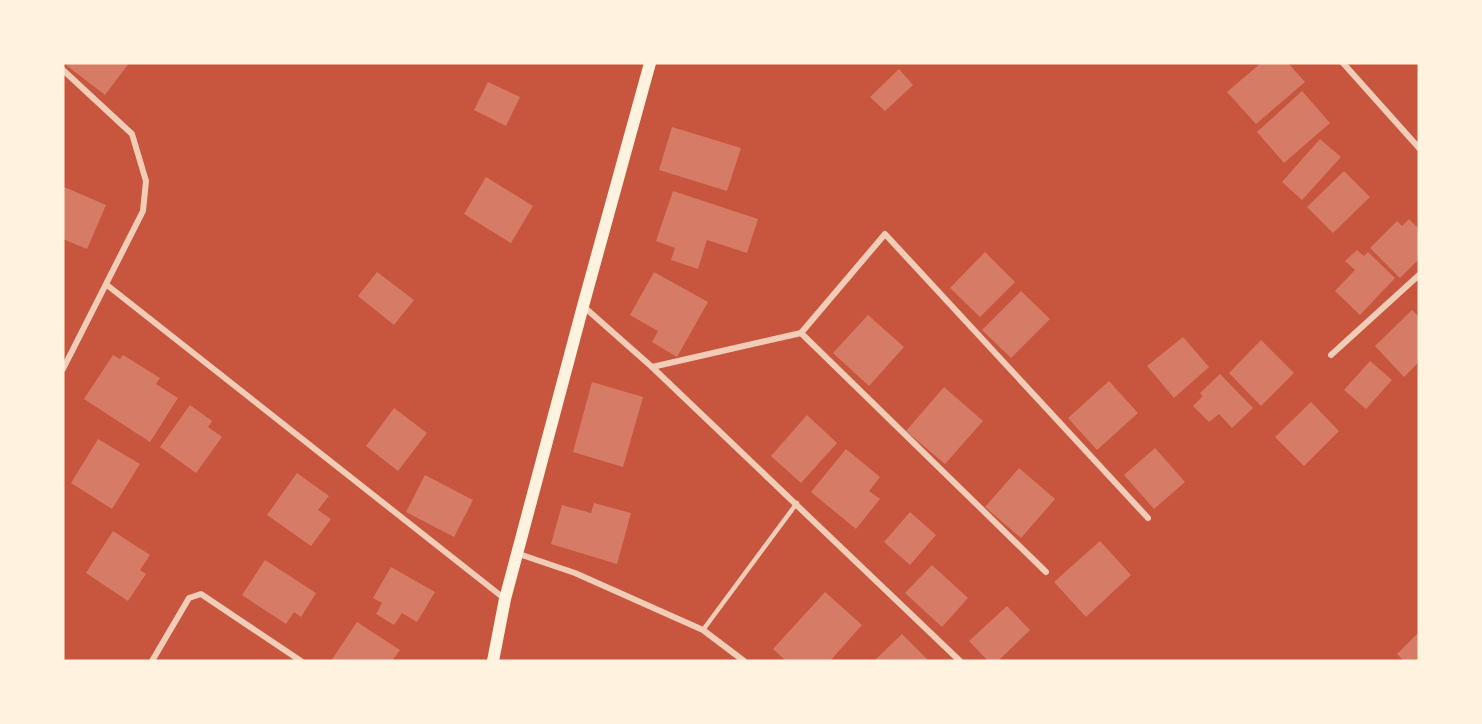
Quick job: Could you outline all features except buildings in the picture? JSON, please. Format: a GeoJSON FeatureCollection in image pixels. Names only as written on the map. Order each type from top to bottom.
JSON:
{"type":"FeatureCollection","features":[{"type":"Feature","properties":{"kind":"main road"},"geometry":{"type":"LineString","coordinates":[[493,661],[505,599],[650,63]]}},
{"type":"Feature","properties":{"kind":"street"},"geometry":{"type":"LineString","coordinates":[[1343,63],[1419,148]]}},
{"type":"Feature","properties":{"kind":"street"},"geometry":{"type":"LineString","coordinates":[[63,70],[132,134],[146,181],[142,212],[63,369]]}},
{"type":"Feature","properties":{"kind":"street"},"geometry":{"type":"LineString","coordinates":[[652,367],[801,333],[885,234],[1148,518]]}},
{"type":"Feature","properties":{"kind":"street"},"geometry":{"type":"LineString","coordinates":[[1331,355],[1419,275]]}},
{"type":"Feature","properties":{"kind":"street"},"geometry":{"type":"LineString","coordinates":[[107,285],[505,599]]}},
{"type":"Feature","properties":{"kind":"street"},"geometry":{"type":"LineString","coordinates":[[583,306],[652,367],[960,661]]}},
{"type":"Feature","properties":{"kind":"street"},"geometry":{"type":"LineString","coordinates":[[801,333],[1046,572]]}},
{"type":"Feature","properties":{"kind":"street"},"geometry":{"type":"LineString","coordinates":[[519,554],[576,573],[703,630],[744,661]]}},
{"type":"Feature","properties":{"kind":"street"},"geometry":{"type":"LineString","coordinates":[[152,661],[189,598],[201,594],[301,661]]}},
{"type":"Feature","properties":{"kind":"lane"},"geometry":{"type":"LineString","coordinates":[[703,630],[797,504]]}}]}
